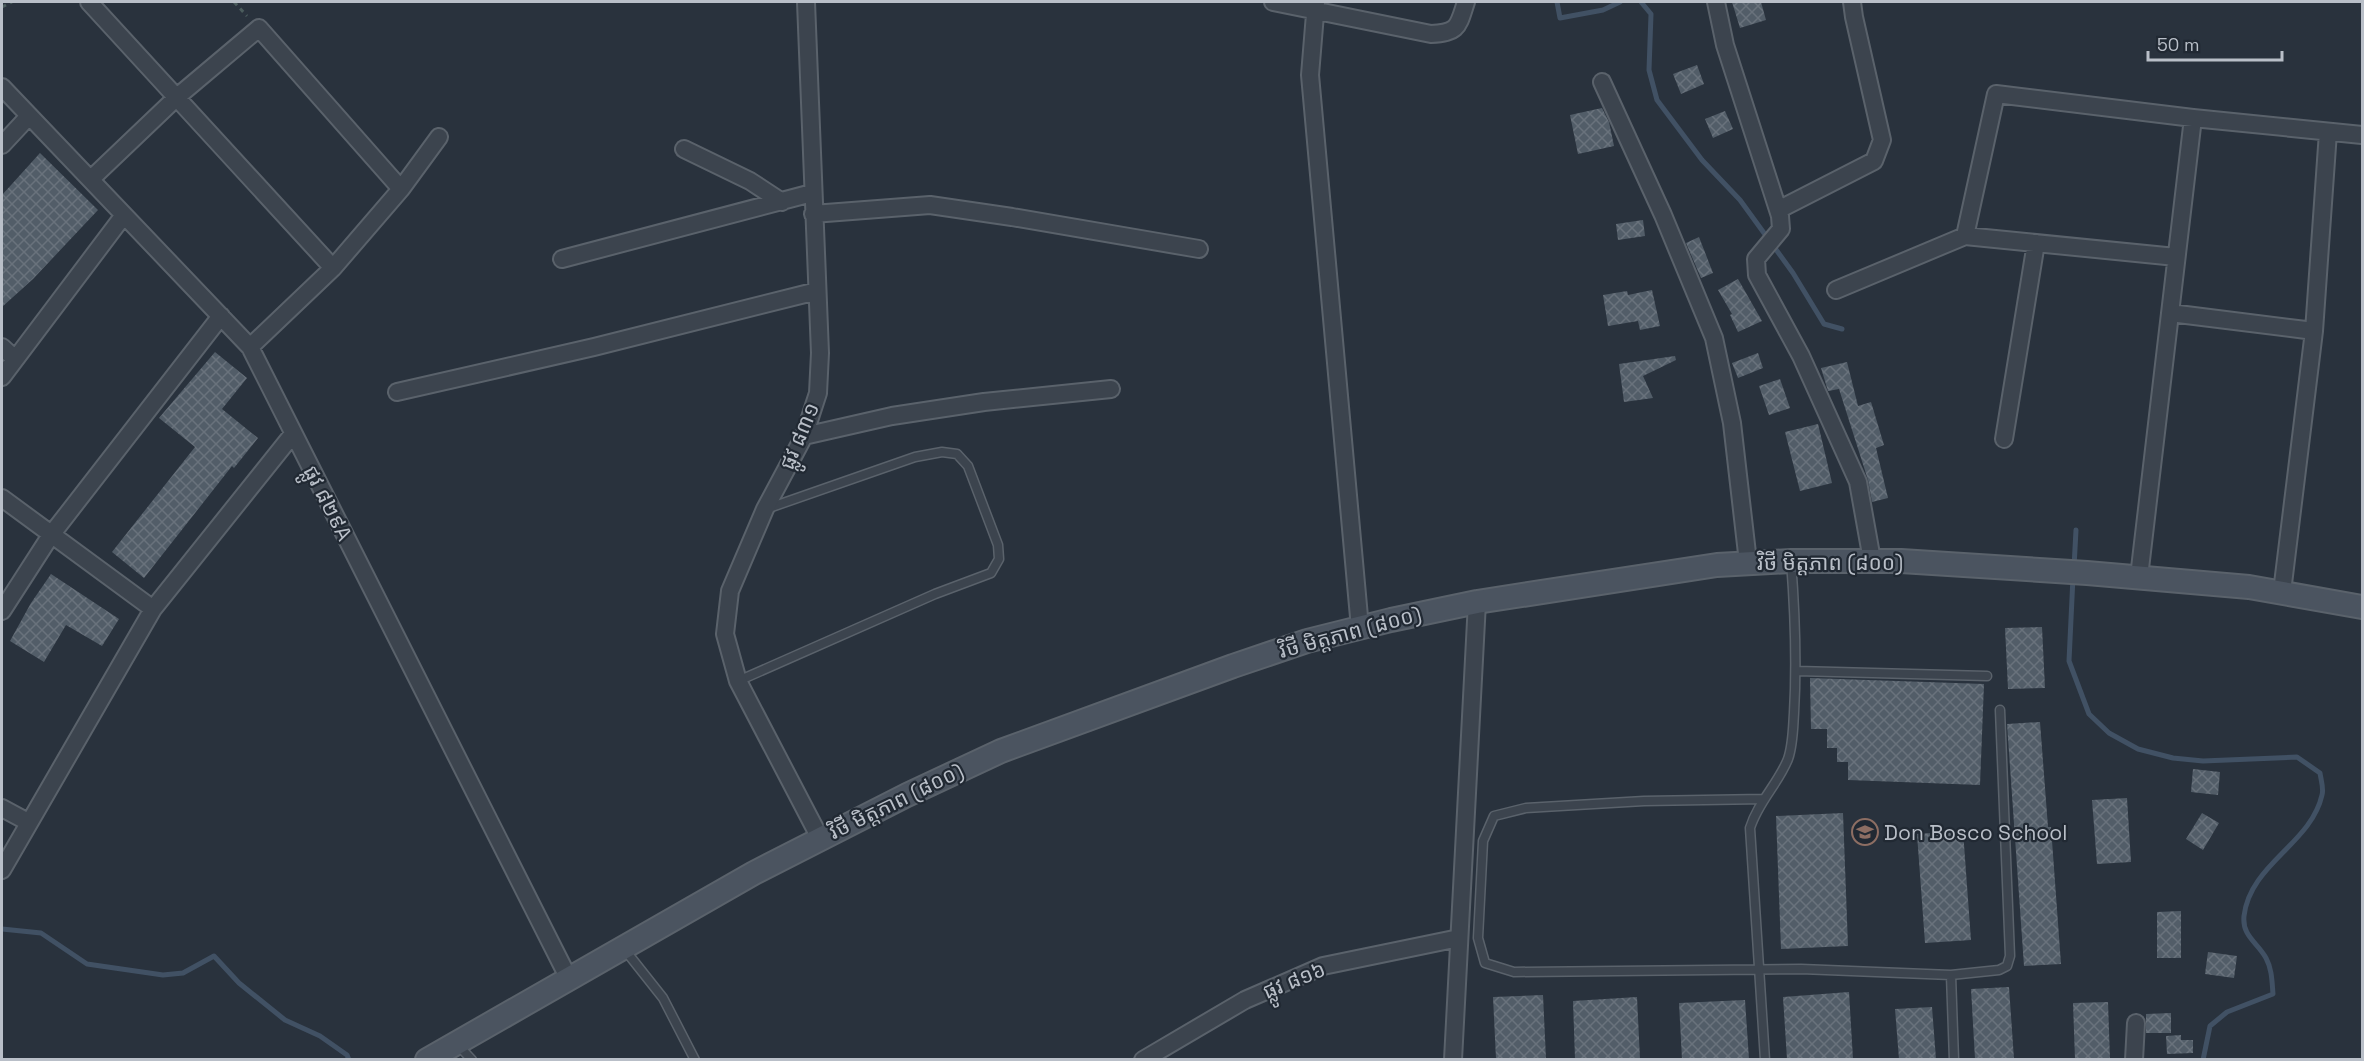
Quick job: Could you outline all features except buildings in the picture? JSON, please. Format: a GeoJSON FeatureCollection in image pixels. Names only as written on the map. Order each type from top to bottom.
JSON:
{"type":"FeatureCollection","features":[{"type":"Feature","properties":{"kind":"main road","name":"វិថី មិត្តភាព (៨០០)"},"geometry":{"type":"LineString","coordinates":[[427,1059],[820,838],[1001,751],[1233,666],[1307,641],[1360,628],[1477,602],[1748,562],[1791,561],[1872,560],[2139,577],[2249,586],[2362,607]]}},
{"type":"Feature","properties":{"kind":"street"},"geometry":{"type":"LineString","coordinates":[[89,2],[333,268]]}},
{"type":"Feature","properties":{"kind":"street","name":"ផ្លូវ ៨៣១"},"geometry":{"type":"LineString","coordinates":[[806,2],[820,353],[818,393],[804,436],[765,509],[730,591],[724,634],[738,681],[820,838]]}},
{"type":"Feature","properties":{"kind":"street"},"geometry":{"type":"LineString","coordinates":[[1273,2],[1315,5],[1431,34],[1450,33],[1459,25],[1466,2]]}},
{"type":"Feature","properties":{"kind":"street"},"geometry":{"type":"LineString","coordinates":[[1716,2],[1725,45],[1778,210],[1781,229],[1756,259],[1757,276],[1801,356],[1858,482],[1872,560]]}},
{"type":"Feature","properties":{"kind":"street"},"geometry":{"type":"LineString","coordinates":[[1778,210],[1874,161],[1882,140],[1852,2]]}},
{"type":"Feature","properties":{"kind":"street"},"geometry":{"type":"LineString","coordinates":[[1315,5],[1310,75],[1360,628]]}},
{"type":"Feature","properties":{"kind":"street"},"geometry":{"type":"LineString","coordinates":[[91,179],[177,97],[259,28],[402,189]]}},
{"type":"Feature","properties":{"kind":"street"},"geometry":{"type":"LineString","coordinates":[[1602,82],[1663,216],[1714,338],[1732,423],[1748,562]]}},
{"type":"Feature","properties":{"kind":"street","name":"ផ្លូវ ៨២៩A"},"geometry":{"type":"LineString","coordinates":[[2,87],[250,347],[569,979]]}},
{"type":"Feature","properties":{"kind":"street"},"geometry":{"type":"LineString","coordinates":[[1965,236],[1996,94],[2193,118],[2362,135]]}},
{"type":"Feature","properties":{"kind":"street"},"geometry":{"type":"LineString","coordinates":[[2,145],[29,116]]}},
{"type":"Feature","properties":{"kind":"street"},"geometry":{"type":"LineString","coordinates":[[2139,577],[2193,118]]}},
{"type":"Feature","properties":{"kind":"street"},"geometry":{"type":"LineString","coordinates":[[2282,592],[2314,330],[2328,132]]}},
{"type":"Feature","properties":{"kind":"street"},"geometry":{"type":"LineString","coordinates":[[250,347],[333,268],[402,189],[439,137]]}},
{"type":"Feature","properties":{"kind":"street"},"geometry":{"type":"LineString","coordinates":[[684,149],[750,181],[782,202]]}},
{"type":"Feature","properties":{"kind":"street"},"geometry":{"type":"LineString","coordinates":[[562,259],[812,193]]}},
{"type":"Feature","properties":{"kind":"street"},"geometry":{"type":"LineString","coordinates":[[813,214],[930,206],[1012,217],[1199,249]]}},
{"type":"Feature","properties":{"kind":"street"},"geometry":{"type":"LineString","coordinates":[[2,377],[124,215]]}},
{"type":"Feature","properties":{"kind":"street"},"geometry":{"type":"LineString","coordinates":[[1836,290],[1965,236],[2176,257]]}},
{"type":"Feature","properties":{"kind":"street"},"geometry":{"type":"LineString","coordinates":[[2004,439],[2036,243]]}},
{"type":"Feature","properties":{"kind":"street"},"geometry":{"type":"LineString","coordinates":[[397,392],[594,347],[817,291]]}},
{"type":"Feature","properties":{"kind":"street"},"geometry":{"type":"LineString","coordinates":[[2170,313],[2314,330]]}},
{"type":"Feature","properties":{"kind":"street"},"geometry":{"type":"LineString","coordinates":[[2,611],[51,535],[221,316]]}},
{"type":"Feature","properties":{"kind":"street"},"geometry":{"type":"LineString","coordinates":[[2,347],[15,359]]}},
{"type":"Feature","properties":{"kind":"street"},"geometry":{"type":"LineString","coordinates":[[804,436],[892,416],[984,402],[1111,389]]}},
{"type":"Feature","properties":{"kind":"street"},"geometry":{"type":"LineString","coordinates":[[2,870],[153,609],[293,434]]}},
{"type":"Feature","properties":{"kind":"street"},"geometry":{"type":"LineString","coordinates":[[2,498],[153,609]]}},
{"type":"Feature","properties":{"kind":"street"},"geometry":{"type":"LineString","coordinates":[[1454,1059],[1477,602]]}},
{"type":"Feature","properties":{"kind":"street"},"geometry":{"type":"LineString","coordinates":[[2,808],[28,822]]}},
{"type":"Feature","properties":{"kind":"street","name":"ផ្លូវ ៨១៦"},"geometry":{"type":"LineString","coordinates":[[1143,1059],[1245,1000],[1323,966],[1459,938]]}},
{"type":"Feature","properties":{"kind":"street"},"geometry":{"type":"LineString","coordinates":[[2134,1059],[2136,1023]]}},
{"type":"Feature","properties":{"kind":"lane"},"geometry":{"type":"LineString","coordinates":[[738,681],[934,594],[991,573],[999,560],[998,545],[968,466],[957,454],[942,452],[915,457],[765,509]]}},
{"type":"Feature","properties":{"kind":"lane"},"geometry":{"type":"LineString","coordinates":[[1764,1059],[1750,828],[1754,816],[1778,779],[1788,758],[1791,745],[1797,671],[1791,561]]}},
{"type":"Feature","properties":{"kind":"lane"},"geometry":{"type":"LineString","coordinates":[[1797,671],[1987,676]]}},
{"type":"Feature","properties":{"kind":"lane"},"geometry":{"type":"LineString","coordinates":[[1764,799],[1644,801],[1526,808],[1494,816],[1483,841],[1478,938],[1485,963],[1514,972],[1760,969],[1951,975],[1999,970],[2007,966],[2010,956],[2000,710]]}},
{"type":"Feature","properties":{"kind":"lane"},"geometry":{"type":"LineString","coordinates":[[623,947],[663,998],[695,1059]]}},
{"type":"Feature","properties":{"kind":"lane"},"geometry":{"type":"LineString","coordinates":[[1951,975],[1954,1059]]}},
{"type":"Feature","properties":{"kind":"lane"},"geometry":{"type":"LineString","coordinates":[[456,1043],[472,1059]]}},
{"type":"Feature","properties":{"kind":"path"},"geometry":{"type":"LineString","coordinates":[[2,7],[12,2]]}},
{"type":"Feature","properties":{"kind":"waterway"},"geometry":{"type":"LineString","coordinates":[[1557,2],[1560,18],[1603,10],[1620,2]]}},
{"type":"Feature","properties":{"kind":"waterway"},"geometry":{"type":"LineString","coordinates":[[1641,2],[1651,14],[1649,70],[1657,100],[1702,160],[1740,200],[1793,273],[1824,324],[1842,329]]}},
{"type":"Feature","properties":{"kind":"waterway"},"geometry":{"type":"LineString","coordinates":[[2074,567],[2076,530]]}},
{"type":"Feature","properties":{"kind":"waterway"},"geometry":{"type":"LineString","coordinates":[[2073,577],[2069,661],[2089,714],[2109,733],[2138,749],[2173,758],[2203,761],[2297,757],[2320,773],[2323,793],[2316,812],[2306,827],[2257,882],[2244,916],[2245,929],[2268,962],[2273,994],[2227,1012],[2210,1026],[2203,1060]]}},
{"type":"Feature","properties":{"kind":"waterway"},"geometry":{"type":"LineString","coordinates":[[2,929],[41,933],[87,964],[163,975],[183,973],[214,956],[239,983],[285,1020],[320,1036],[347,1055],[349,1060]]}},
{"type":"Feature","properties":{"kind":"place","name":"Don Bosco School"},"geometry":{"type":"Point","coordinates":[1865,832]}}]}
